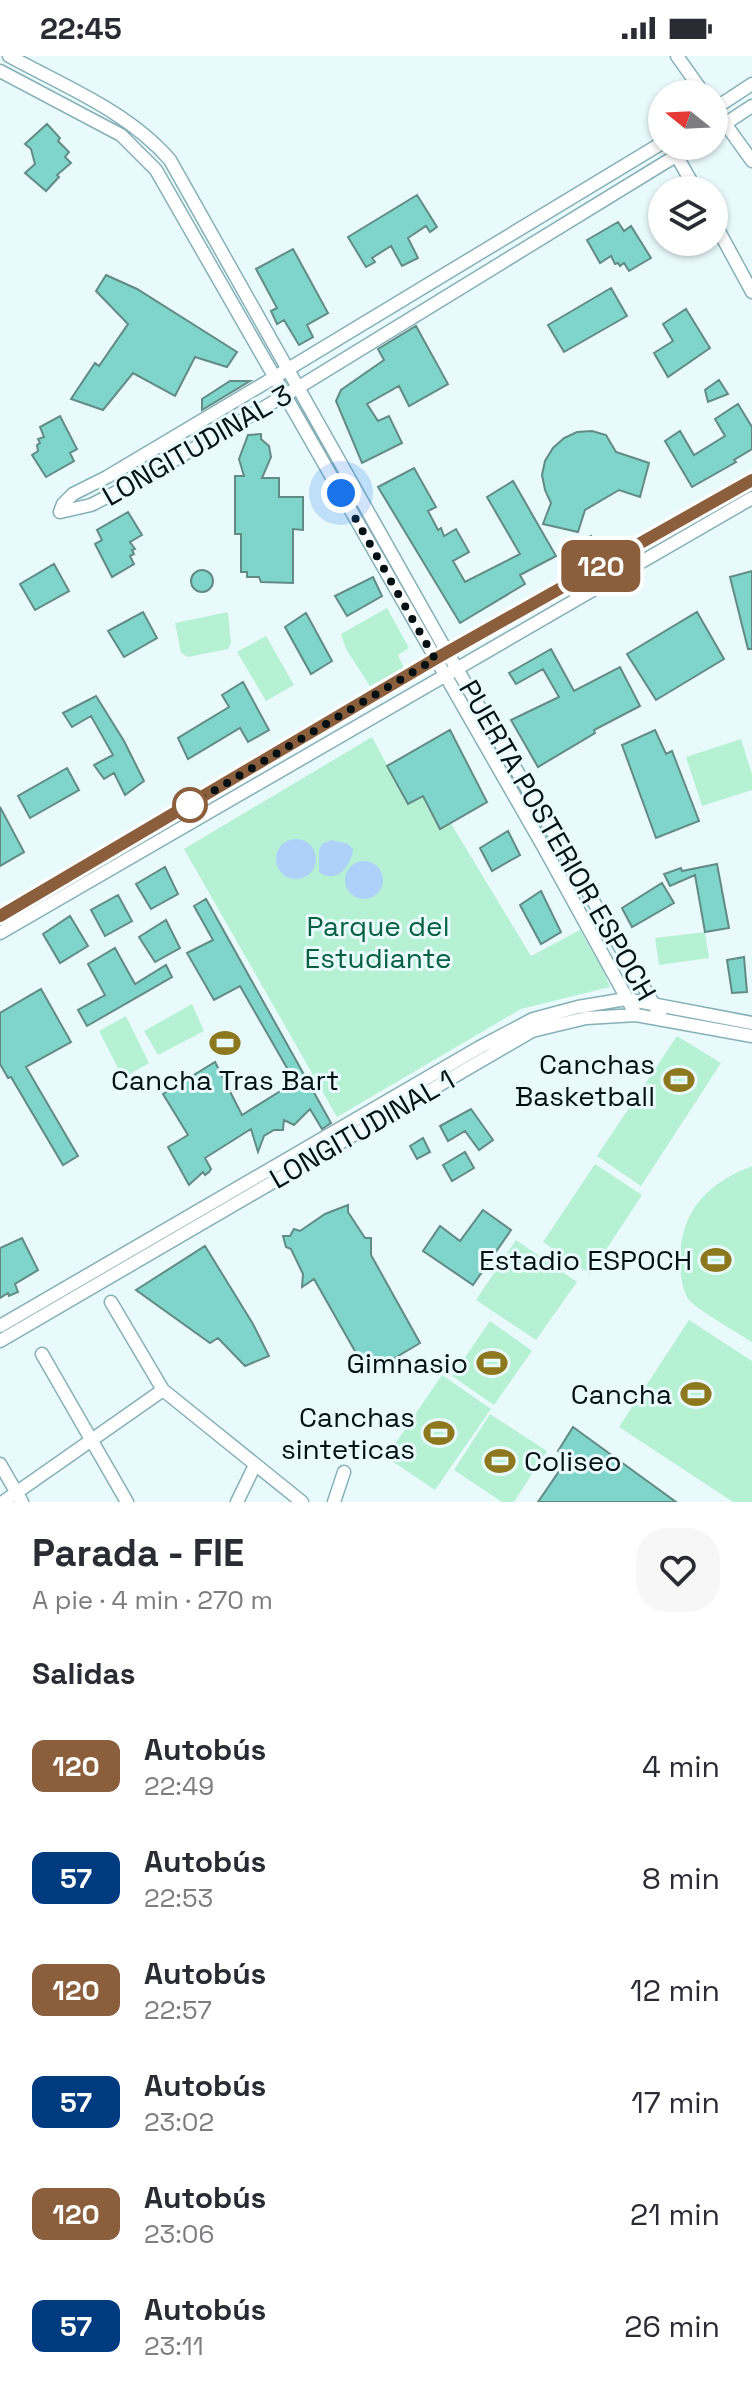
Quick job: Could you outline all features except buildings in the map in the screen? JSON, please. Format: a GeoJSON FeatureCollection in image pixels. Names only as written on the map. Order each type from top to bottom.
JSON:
{"type":"FeatureCollection","features":[{"type":"Feature","properties":{"kind":"street","name":"PUERTA POSTERIOR ESPOCH"},"geometry":{"type":"LineString","coordinates":[[9,56],[101,106],[155,143],[170,160],[299,387],[441,656],[445,676],[636,1015]]}},
{"type":"Feature","properties":{"kind":"street"},"geometry":{"type":"LineString","coordinates":[[677,56],[694,80]]}},
{"type":"Feature","properties":{"kind":"street","name":"PUERTA POSTERIOR ESPOCH"},"geometry":{"type":"LineString","coordinates":[[0,71],[121,135],[156,170],[441,656],[457,670],[663,1020]]}},
{"type":"Feature","properties":{"kind":"street"},"geometry":{"type":"LineString","coordinates":[[728,100],[752,84]]}},
{"type":"Feature","properties":{"kind":"street"},"geometry":{"type":"LineString","coordinates":[[728,123],[752,106]]}},
{"type":"Feature","properties":{"kind":"street"},"geometry":{"type":"LineString","coordinates":[[728,127],[752,161]]}},
{"type":"Feature","properties":{"kind":"street","name":"LONGITUDINAL 3"},"geometry":{"type":"LineString","coordinates":[[648,151],[275,377],[73,494],[60,512],[91,505],[140,480],[286,395],[664,160]]}},
{"type":"Feature","properties":{"kind":"street"},"geometry":{"type":"LineString","coordinates":[[728,248],[752,292]]}},
{"type":"Feature","properties":{"kind":"street"},"geometry":{"type":"LineString","coordinates":[[0,933],[441,656],[752,480]]}},
{"type":"Feature","properties":{"kind":"street"},"geometry":{"type":"LineString","coordinates":[[0,916],[457,670],[752,498]]}},
{"type":"Feature","properties":{"kind":"street"},"geometry":{"type":"LineString","coordinates":[[574,581],[583,597]]}},
{"type":"Feature","properties":{"kind":"street","name":"LONGITUDINAL 1"},"geometry":{"type":"LineString","coordinates":[[0,1326],[533,1019],[578,1007],[627,1000],[752,1023]]}},
{"type":"Feature","properties":{"kind":"street","name":"LONGITUDINAL 1"},"geometry":{"type":"LineString","coordinates":[[0,1341],[532,1031],[586,1018],[636,1015],[752,1036]]}},
{"type":"Feature","properties":{"kind":"street"},"geometry":{"type":"LineString","coordinates":[[111,1302],[163,1390],[302,1502]]}},
{"type":"Feature","properties":{"kind":"street"},"geometry":{"type":"LineString","coordinates":[[42,1354],[127,1502]]}},
{"type":"Feature","properties":{"kind":"street"},"geometry":{"type":"LineString","coordinates":[[3,1502],[19,1497],[91,1440],[163,1390]]}},
{"type":"Feature","properties":{"kind":"street"},"geometry":{"type":"LineString","coordinates":[[0,1464],[19,1497]]}},
{"type":"Feature","properties":{"kind":"street"},"geometry":{"type":"LineString","coordinates":[[237,1502],[255,1465]]}},
{"type":"Feature","properties":{"kind":"street"},"geometry":{"type":"LineString","coordinates":[[334,1502],[344,1472]]}},
{"type":"Feature","properties":{"kind":"green space"},"geometry":{"type":"Polygon","coordinates":[[[387,608],[409,648],[398,655],[404,668],[370,686],[346,649],[341,634],[387,608]]]}},
{"type":"Feature","properties":{"kind":"green space"},"geometry":{"type":"Polygon","coordinates":[[[228,612],[231,643],[228,649],[188,657],[181,653],[175,623],[228,612]]]}},
{"type":"Feature","properties":{"kind":"green space"},"geometry":{"type":"Polygon","coordinates":[[[266,636],[294,685],[266,701],[237,652],[266,636]]]}},
{"type":"Feature","properties":{"kind":"green space","name":"Parque del Estudiante"},"geometry":{"type":"Polygon","coordinates":[[[372,737],[408,804],[432,792],[531,956],[580,930],[610,987],[521,1009],[337,1117],[184,849],[372,737]]]}},
{"type":"Feature","properties":{"kind":"green space"},"geometry":{"type":"Polygon","coordinates":[[[741,739],[752,774],[752,790],[702,806],[686,757],[741,739]]]}},
{"type":"Feature","properties":{"kind":"green space"},"geometry":{"type":"Polygon","coordinates":[[[705,932],[709,958],[659,965],[655,938],[705,932]]]}},
{"type":"Feature","properties":{"kind":"green space"},"geometry":{"type":"Polygon","coordinates":[[[192,1004],[204,1031],[158,1055],[144,1031],[192,1004]]]}},
{"type":"Feature","properties":{"kind":"green space"},"geometry":{"type":"Polygon","coordinates":[[[126,1016],[149,1063],[123,1078],[99,1031],[126,1016]]]}},
{"type":"Feature","properties":{"kind":"green space"},"geometry":{"type":"Polygon","coordinates":[[[677,1036],[721,1063],[641,1186],[597,1156],[677,1036]]]}},
{"type":"Feature","properties":{"kind":"green space"},"geometry":{"type":"Polygon","coordinates":[[[595,1164],[642,1195],[590,1274],[543,1242],[595,1164]]]}},
{"type":"Feature","properties":{"kind":"green space","name":"Estadio ESPOCH"},"geometry":{"type":"Polygon","coordinates":[[[752,1166],[752,1342],[689,1300],[682,1283],[680,1264],[684,1229],[698,1202],[721,1182],[752,1166]]]}},
{"type":"Feature","properties":{"kind":"green space"},"geometry":{"type":"Polygon","coordinates":[[[516,1240],[577,1282],[536,1340],[476,1300],[516,1240]]]}},
{"type":"Feature","properties":{"kind":"green space","name":"Cancha"},"geometry":{"type":"Polygon","coordinates":[[[689,1320],[752,1361],[752,1502],[733,1502],[619,1427],[689,1320]]]}},
{"type":"Feature","properties":{"kind":"green space","name":"Gimnasio"},"geometry":{"type":"Polygon","coordinates":[[[490,1321],[532,1351],[494,1405],[452,1376],[490,1321]]]}},
{"type":"Feature","properties":{"kind":"green space","name":"Canchas sinteticas"},"geometry":{"type":"Polygon","coordinates":[[[442,1375],[491,1409],[435,1490],[386,1457],[442,1375]]]}},
{"type":"Feature","properties":{"kind":"green space","name":"Coliseo"},"geometry":{"type":"Polygon","coordinates":[[[490,1414],[547,1451],[514,1502],[502,1502],[454,1470],[490,1414]]]}},
{"type":"Feature","properties":{"kind":"water"},"geometry":{"type":"Polygon","coordinates":[[[296,839],[310,845],[316,859],[310,873],[296,879],[282,873],[276,859],[282,845],[296,839]]]}},
{"type":"Feature","properties":{"kind":"water"},"geometry":{"type":"Polygon","coordinates":[[[331,840],[348,844],[353,849],[346,867],[332,876],[319,872],[319,850],[322,844],[331,840]]]}},
{"type":"Feature","properties":{"kind":"water"},"geometry":{"type":"Polygon","coordinates":[[[364,861],[378,866],[383,880],[378,894],[364,899],[350,894],[345,880],[350,866],[364,861]]]}},
{"type":"Feature","properties":{"kind":"bus line","name":"120"},"geometry":{"type":"LineString","coordinates":[[0,916],[435,659],[752,480]]}},
{"type":"Feature","properties":{"kind":"place","name":"Cancha Tras Bart"},"geometry":{"type":"Point","coordinates":[225,1043]}},
{"type":"Feature","properties":{"kind":"place","name":"Canchas Basketball"},"geometry":{"type":"Point","coordinates":[679,1080]}},
{"type":"Feature","properties":{"kind":"place","name":"Estadio ESPOCH"},"geometry":{"type":"Point","coordinates":[716,1260]}},
{"type":"Feature","properties":{"kind":"place","name":"Gimnasio"},"geometry":{"type":"Point","coordinates":[492,1363]}},
{"type":"Feature","properties":{"kind":"place","name":"Cancha"},"geometry":{"type":"Point","coordinates":[696,1394]}},
{"type":"Feature","properties":{"kind":"place","name":"Canchas sinteticas"},"geometry":{"type":"Point","coordinates":[439,1433]}},
{"type":"Feature","properties":{"kind":"place","name":"Coliseo"},"geometry":{"type":"Point","coordinates":[500,1461]}},
{"type":"Feature","properties":{"kind":"route"},"geometry":{"type":"LineString","coordinates":[[190,805],[435,659],[341,493]]}}]}
